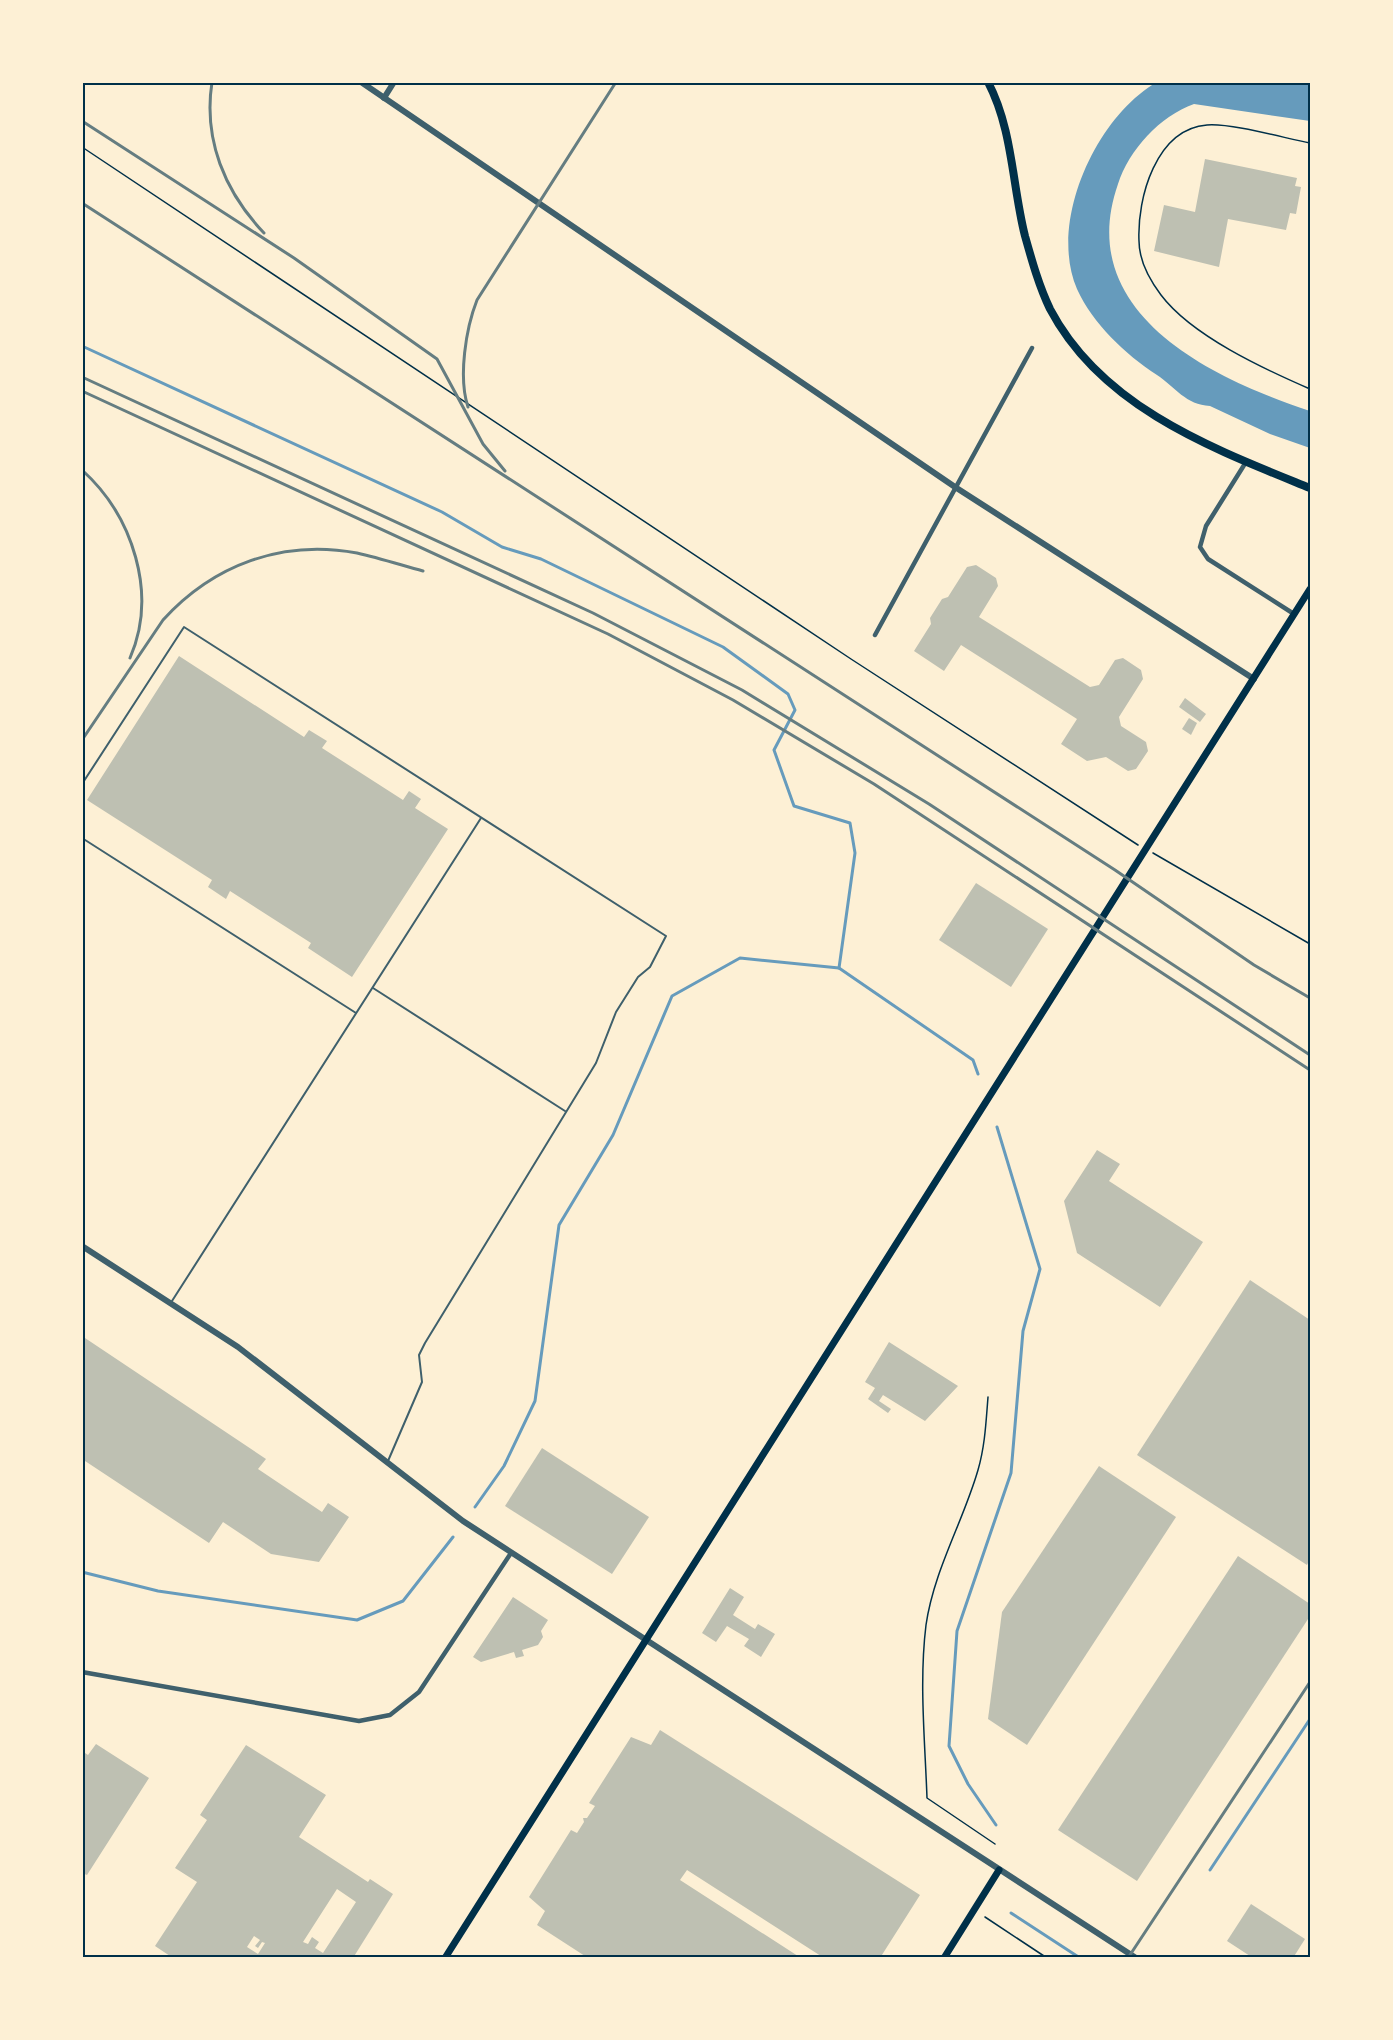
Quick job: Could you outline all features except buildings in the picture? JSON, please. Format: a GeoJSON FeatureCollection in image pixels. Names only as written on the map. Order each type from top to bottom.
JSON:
{"type":"FeatureCollection","features":[{"type":"Feature","properties":{"kind":"main road"},"geometry":{"type":"LineString","coordinates":[[988,82],[1006,130],[1034,271],[1051,310],[1069,338],[1122,395],[1180,429],[1246,462],[1311,488]]}},
{"type":"Feature","properties":{"kind":"main road"},"geometry":{"type":"LineString","coordinates":[[445,1958],[1311,589]]}},
{"type":"Feature","properties":{"kind":"main road"},"geometry":{"type":"LineString","coordinates":[[944,1958],[999,1870]]}},
{"type":"Feature","properties":{"kind":"street"},"geometry":{"type":"LineString","coordinates":[[361,82],[955,487],[1254,679]]}},
{"type":"Feature","properties":{"kind":"street"},"geometry":{"type":"LineString","coordinates":[[384,98],[394,82]]}},
{"type":"Feature","properties":{"kind":"street"},"geometry":{"type":"LineString","coordinates":[[875,635],[1032,348]]}},
{"type":"Feature","properties":{"kind":"street"},"geometry":{"type":"LineString","coordinates":[[1246,462],[1206,526],[1200,547],[1208,559],[1294,614]]}},
{"type":"Feature","properties":{"kind":"street"},"geometry":{"type":"LineString","coordinates":[[82,1246],[238,1347],[463,1521],[1136,1958]]}},
{"type":"Feature","properties":{"kind":"street"},"geometry":{"type":"LineString","coordinates":[[82,1672],[300,1712],[359,1721],[378,1719],[399,1710],[426,1684],[512,1553]]}},
{"type":"Feature","properties":{"kind":"lane"},"geometry":{"type":"LineString","coordinates":[[82,784],[184,627],[666,936],[650,967],[638,977],[616,1012],[596,1063],[424,1343],[419,1355],[422,1382],[387,1463]]}},
{"type":"Feature","properties":{"kind":"lane"},"geometry":{"type":"LineString","coordinates":[[170,1304],[482,818]]}},
{"type":"Feature","properties":{"kind":"lane"},"geometry":{"type":"LineString","coordinates":[[82,838],[356,1014]]}},
{"type":"Feature","properties":{"kind":"lane"},"geometry":{"type":"LineString","coordinates":[[373,988],[565,1111]]}},
{"type":"Feature","properties":{"kind":"path"},"geometry":{"type":"LineString","coordinates":[[1311,143],[1208,125],[1179,135],[1162,153],[1148,184],[1140,214],[1138,242],[1142,261],[1150,279],[1161,296],[1187,321],[1252,360],[1311,389]]}},
{"type":"Feature","properties":{"kind":"path"},"geometry":{"type":"LineString","coordinates":[[82,147],[842,653],[1123,836]]}},
{"type":"Feature","properties":{"kind":"path"},"geometry":{"type":"LineString","coordinates":[[1163,859],[1311,944]]}},
{"type":"Feature","properties":{"kind":"path"},"geometry":{"type":"LineString","coordinates":[[988,1397],[984,1442],[978,1470],[938,1576],[926,1625],[923,1700],[927,1798],[995,1844]]}},
{"type":"Feature","properties":{"kind":"path"},"geometry":{"type":"LineString","coordinates":[[985,1917],[1047,1958]]}},
{"type":"Feature","properties":{"kind":"water"},"geometry":{"type":"Polygon","coordinates":[[[1157,82],[1310,83],[1310,121],[1194,104],[1169,117],[1147,136],[1123,171],[1118,184],[1109,229],[1115,269],[1133,304],[1160,334],[1194,359],[1232,380],[1310,411],[1310,448],[1270,434],[1181,395],[1133,358],[1111,337],[1092,314],[1077,289],[1070,262],[1069,233],[1073,203],[1083,174],[1097,145],[1115,120],[1135,98],[1157,82]]]}},
{"type":"Feature","properties":{"kind":"waterway"},"geometry":{"type":"LineString","coordinates":[[82,346],[442,512],[502,547],[541,559],[723,647],[788,694],[795,710],[774,750],[794,806],[850,823],[855,853],[839,968]]}},
{"type":"Feature","properties":{"kind":"waterway"},"geometry":{"type":"LineString","coordinates":[[475,1507],[504,1466],[535,1401],[559,1225],[613,1135],[672,996],[740,958],[839,968],[973,1060],[978,1074]]}},
{"type":"Feature","properties":{"kind":"waterway"},"geometry":{"type":"LineString","coordinates":[[996,1825],[968,1784],[949,1746],[957,1631],[1011,1473],[1023,1331],[1040,1269],[997,1127]]}},
{"type":"Feature","properties":{"kind":"waterway"},"geometry":{"type":"LineString","coordinates":[[82,1572],[158,1591],[357,1620],[403,1601],[453,1537]]}},
{"type":"Feature","properties":{"kind":"waterway"},"geometry":{"type":"LineString","coordinates":[[1210,1870],[1310,1719]]}},
{"type":"Feature","properties":{"kind":"waterway"},"geometry":{"type":"LineString","coordinates":[[1011,1913],[1080,1958]]}},
{"type":"Feature","properties":{"kind":"railway"},"geometry":{"type":"LineString","coordinates":[[212,82],[211,124],[220,164],[238,200],[264,233]]}},
{"type":"Feature","properties":{"kind":"railway"},"geometry":{"type":"LineString","coordinates":[[468,407],[464,382],[465,353],[477,300],[616,82]]}},
{"type":"Feature","properties":{"kind":"railway"},"geometry":{"type":"LineString","coordinates":[[82,121],[294,258],[437,359],[483,444],[505,471]]}},
{"type":"Feature","properties":{"kind":"railway"},"geometry":{"type":"LineString","coordinates":[[82,203],[1115,870],[1254,965],[1310,998]]}},
{"type":"Feature","properties":{"kind":"railway"},"geometry":{"type":"LineString","coordinates":[[82,377],[593,613],[742,690],[929,804],[1310,1055]]}},
{"type":"Feature","properties":{"kind":"railway"},"geometry":{"type":"LineString","coordinates":[[82,391],[608,634],[733,700],[874,784],[1310,1070]]}},
{"type":"Feature","properties":{"kind":"railway"},"geometry":{"type":"LineString","coordinates":[[82,470],[115,510],[136,557],[141,583],[141,608],[138,633],[130,658]]}},
{"type":"Feature","properties":{"kind":"railway"},"geometry":{"type":"LineString","coordinates":[[82,740],[163,620],[204,584],[227,571],[251,561],[302,550],[357,553],[423,571]]}},
{"type":"Feature","properties":{"kind":"railway"},"geometry":{"type":"LineString","coordinates":[[1128,1958],[1310,1682]]}}]}
